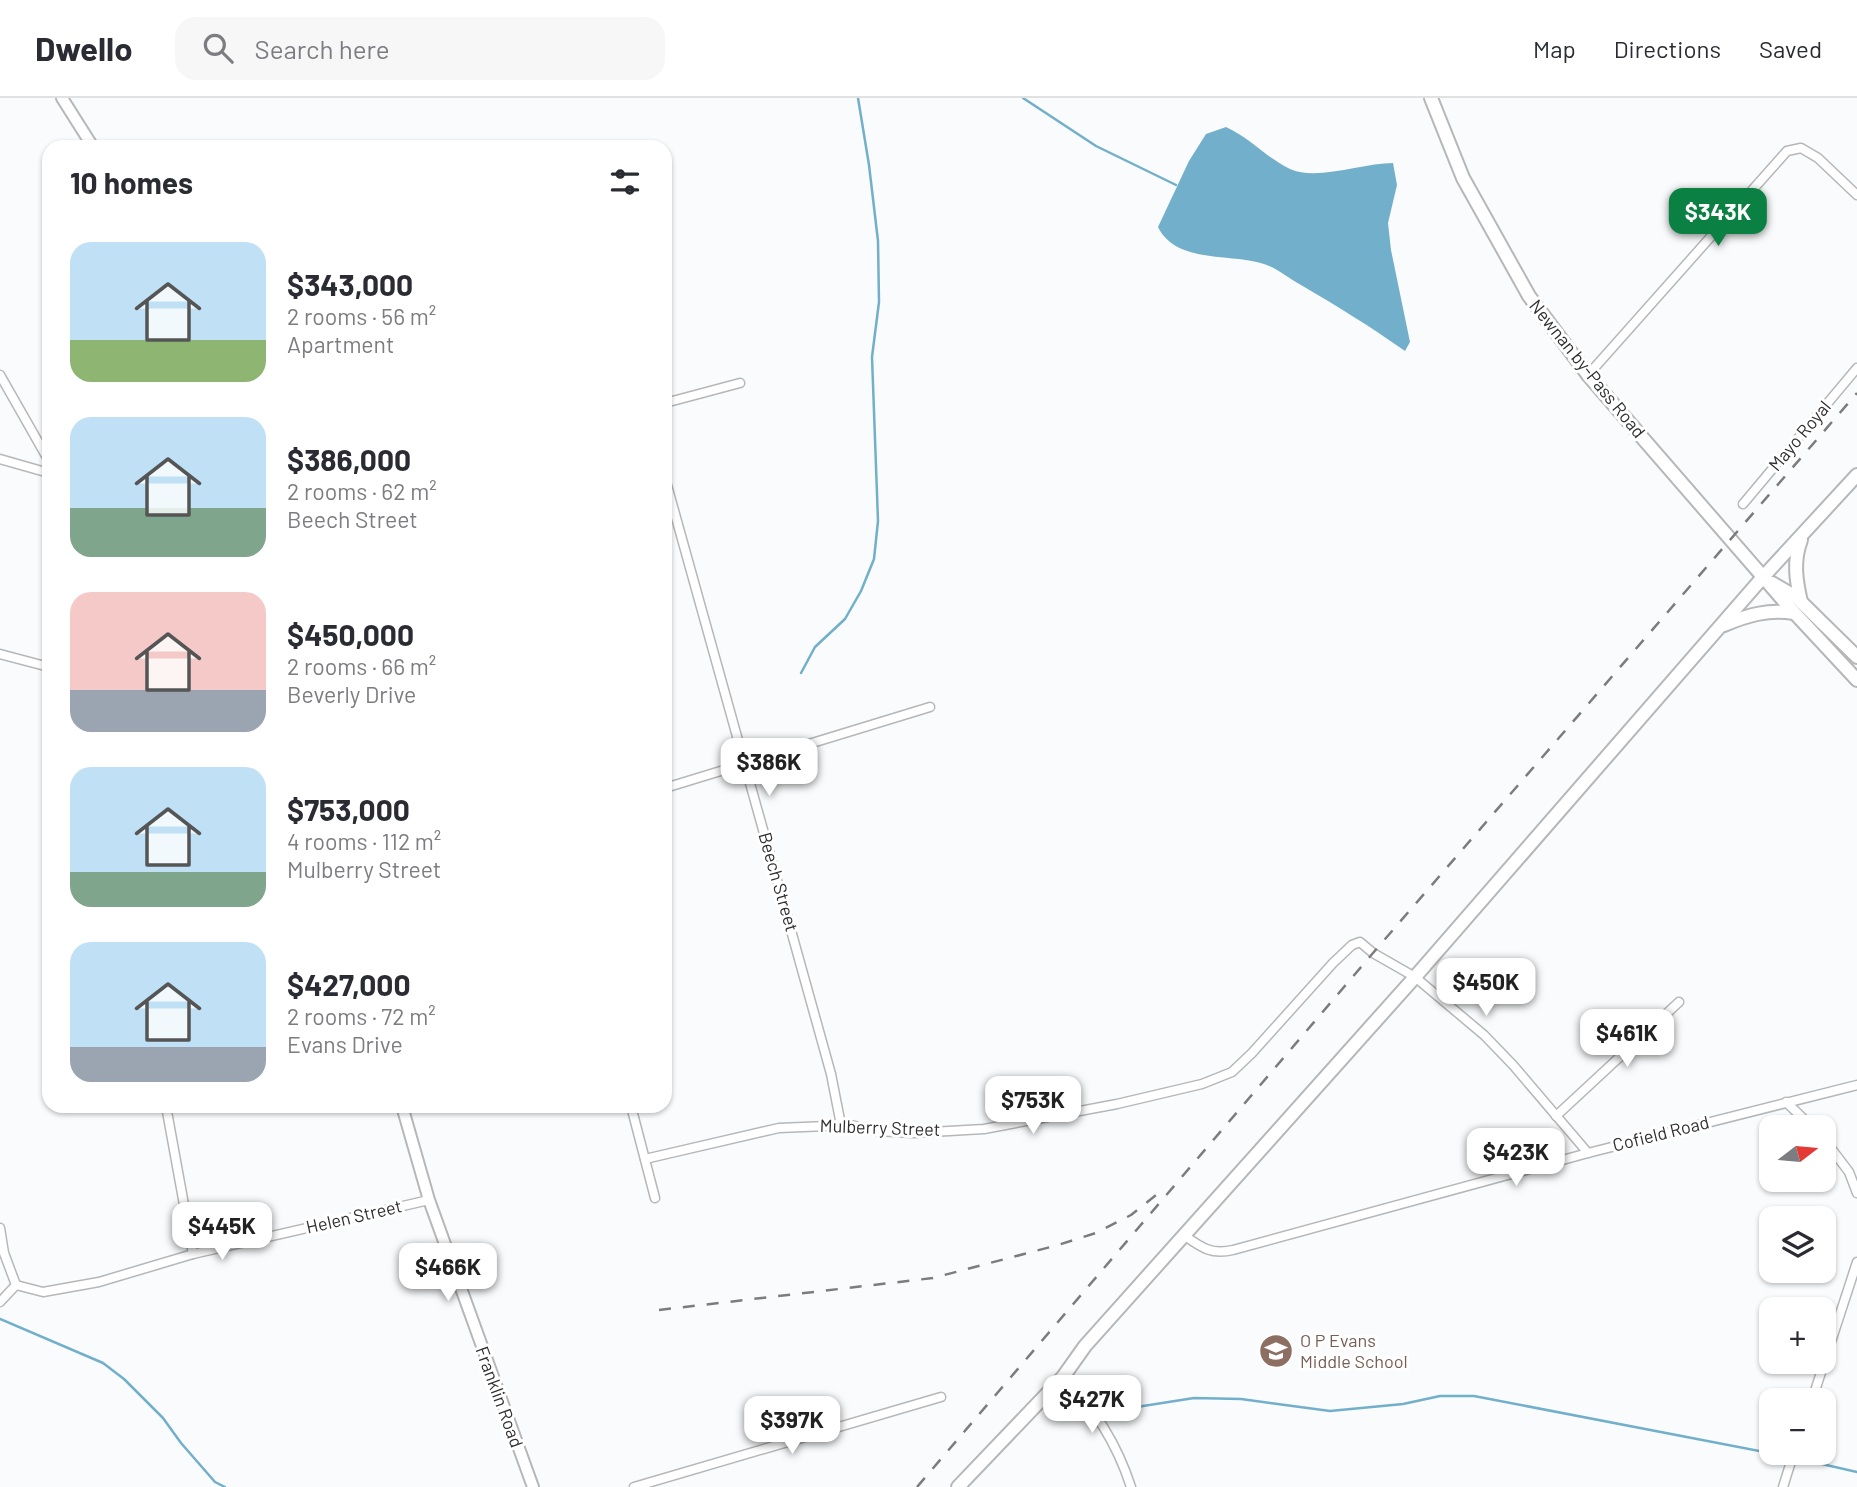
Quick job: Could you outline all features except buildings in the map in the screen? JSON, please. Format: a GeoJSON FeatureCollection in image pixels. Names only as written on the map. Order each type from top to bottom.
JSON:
{"type":"FeatureCollection","features":[{"type":"Feature","properties":{"kind":"main road"},"geometry":{"type":"LineString","coordinates":[[62,98],[89,140]]}},
{"type":"Feature","properties":{"kind":"main road","name":"Newnan by-Pass Road"},"geometry":{"type":"LineString","coordinates":[[1431,98],[1463,178],[1529,296],[1588,375],[1763,577],[1798,607]]}},
{"type":"Feature","properties":{"kind":"main road"},"geometry":{"type":"LineString","coordinates":[[958,1487],[1063,1377],[1085,1346],[1415,977],[1763,577],[1857,475]]}},
{"type":"Feature","properties":{"kind":"main road"},"geometry":{"type":"LineString","coordinates":[[1805,531],[1797,552],[1798,607],[1857,680]]}},
{"type":"Feature","properties":{"kind":"main road"},"geometry":{"type":"LineString","coordinates":[[1720,626],[1753,614],[1798,607],[1857,657]]}},
{"type":"Feature","properties":{"kind":"main road","name":"Franklin Road"},"geometry":{"type":"LineString","coordinates":[[404,1113],[429,1200],[533,1487]]}},
{"type":"Feature","properties":{"kind":"street"},"geometry":{"type":"LineString","coordinates":[[1588,375],[1787,151],[1801,148],[1818,158],[1857,195]]}},
{"type":"Feature","properties":{"kind":"street","name":"Mayo Royal"},"geometry":{"type":"LineString","coordinates":[[1743,504],[1857,368]]}},
{"type":"Feature","properties":{"kind":"street"},"geometry":{"type":"LineString","coordinates":[[0,375],[42,449]]}},
{"type":"Feature","properties":{"kind":"street"},"geometry":{"type":"LineString","coordinates":[[672,401],[740,383]]}},
{"type":"Feature","properties":{"kind":"street"},"geometry":{"type":"LineString","coordinates":[[0,459],[42,471]]}},
{"type":"Feature","properties":{"kind":"street","name":"Beech Street"},"geometry":{"type":"LineString","coordinates":[[672,503],[831,1074],[841,1125]]}},
{"type":"Feature","properties":{"kind":"street"},"geometry":{"type":"LineString","coordinates":[[0,654],[42,665]]}},
{"type":"Feature","properties":{"kind":"street"},"geometry":{"type":"LineString","coordinates":[[672,786],[930,706]]}},
{"type":"Feature","properties":{"kind":"street","name":"Mulberry Street"},"geometry":{"type":"LineString","coordinates":[[645,1159],[756,1132],[841,1125],[901,1132],[984,1129],[1118,1104],[1202,1084],[1232,1072],[1252,1054],[1352,945],[1360,942],[1373,953],[1415,977]]}},
{"type":"Feature","properties":{"kind":"street"},"geometry":{"type":"LineString","coordinates":[[1415,977],[1483,1035],[1588,1153]]}},
{"type":"Feature","properties":{"kind":"street"},"geometry":{"type":"LineString","coordinates":[[1556,1116],[1679,1002]]}},
{"type":"Feature","properties":{"kind":"street","name":"Cofield Road"},"geometry":{"type":"LineString","coordinates":[[1185,1236],[1205,1250],[1224,1252],[1588,1153],[1857,1085]]}},
{"type":"Feature","properties":{"kind":"street"},"geometry":{"type":"LineString","coordinates":[[1786,1102],[1799,1115]]}},
{"type":"Feature","properties":{"kind":"street"},"geometry":{"type":"LineString","coordinates":[[167,1113],[193,1254]]}},
{"type":"Feature","properties":{"kind":"street"},"geometry":{"type":"LineString","coordinates":[[633,1113],[655,1198]]}},
{"type":"Feature","properties":{"kind":"street"},"geometry":{"type":"LineString","coordinates":[[1836,1155],[1849,1172],[1857,1194]]}},
{"type":"Feature","properties":{"kind":"street","name":"Helen Street"},"geometry":{"type":"LineString","coordinates":[[16,1285],[43,1292],[99,1282],[193,1254],[429,1200]]}},
{"type":"Feature","properties":{"kind":"street"},"geometry":{"type":"LineString","coordinates":[[0,1228],[4,1253],[16,1285],[0,1303]]}},
{"type":"Feature","properties":{"kind":"street"},"geometry":{"type":"LineString","coordinates":[[1816,1388],[1857,1262]]}},
{"type":"Feature","properties":{"kind":"street"},"geometry":{"type":"LineString","coordinates":[[1063,1377],[1084,1397],[1105,1429],[1119,1455],[1131,1487]]}},
{"type":"Feature","properties":{"kind":"street"},"geometry":{"type":"LineString","coordinates":[[634,1487],[940,1397]]}},
{"type":"Feature","properties":{"kind":"street"},"geometry":{"type":"LineString","coordinates":[[1783,1487],[1790,1465]]}},
{"type":"Feature","properties":{"kind":"water"},"geometry":{"type":"Polygon","coordinates":[[[1226,127],[1290,169],[1301,172],[1327,172],[1393,163],[1397,185],[1388,223],[1410,342],[1405,351],[1269,266],[1191,252],[1166,239],[1158,227],[1189,161],[1206,134],[1226,127]]]}},
{"type":"Feature","properties":{"kind":"waterway"},"geometry":{"type":"LineString","coordinates":[[801,673],[815,647],[845,619],[861,591],[874,559],[878,521],[872,357],[879,302],[878,241],[858,98]]}},
{"type":"Feature","properties":{"kind":"waterway"},"geometry":{"type":"LineString","coordinates":[[1023,98],[1096,146],[1176,185]]}},
{"type":"Feature","properties":{"kind":"waterway"},"geometry":{"type":"LineString","coordinates":[[0,1319],[103,1363],[124,1379],[163,1418],[215,1482],[225,1487]]}},
{"type":"Feature","properties":{"kind":"waterway"},"geometry":{"type":"LineString","coordinates":[[1124,1409],[1194,1398],[1241,1399],[1330,1411],[1403,1404],[1440,1396],[1474,1396],[1759,1451]]}},
{"type":"Feature","properties":{"kind":"waterway"},"geometry":{"type":"LineString","coordinates":[[1826,1465],[1857,1472]]}},
{"type":"Feature","properties":{"kind":"railway"},"geometry":{"type":"LineString","coordinates":[[917,1487],[1373,953],[1857,393]]}},
{"type":"Feature","properties":{"kind":"railway"},"geometry":{"type":"LineString","coordinates":[[659,1310],[933,1278],[1096,1233],[1131,1215],[1160,1192]]}},
{"type":"Feature","properties":{"kind":"place","name":"O P Evans Middle School"},"geometry":{"type":"Point","coordinates":[1276,1351]}}]}
